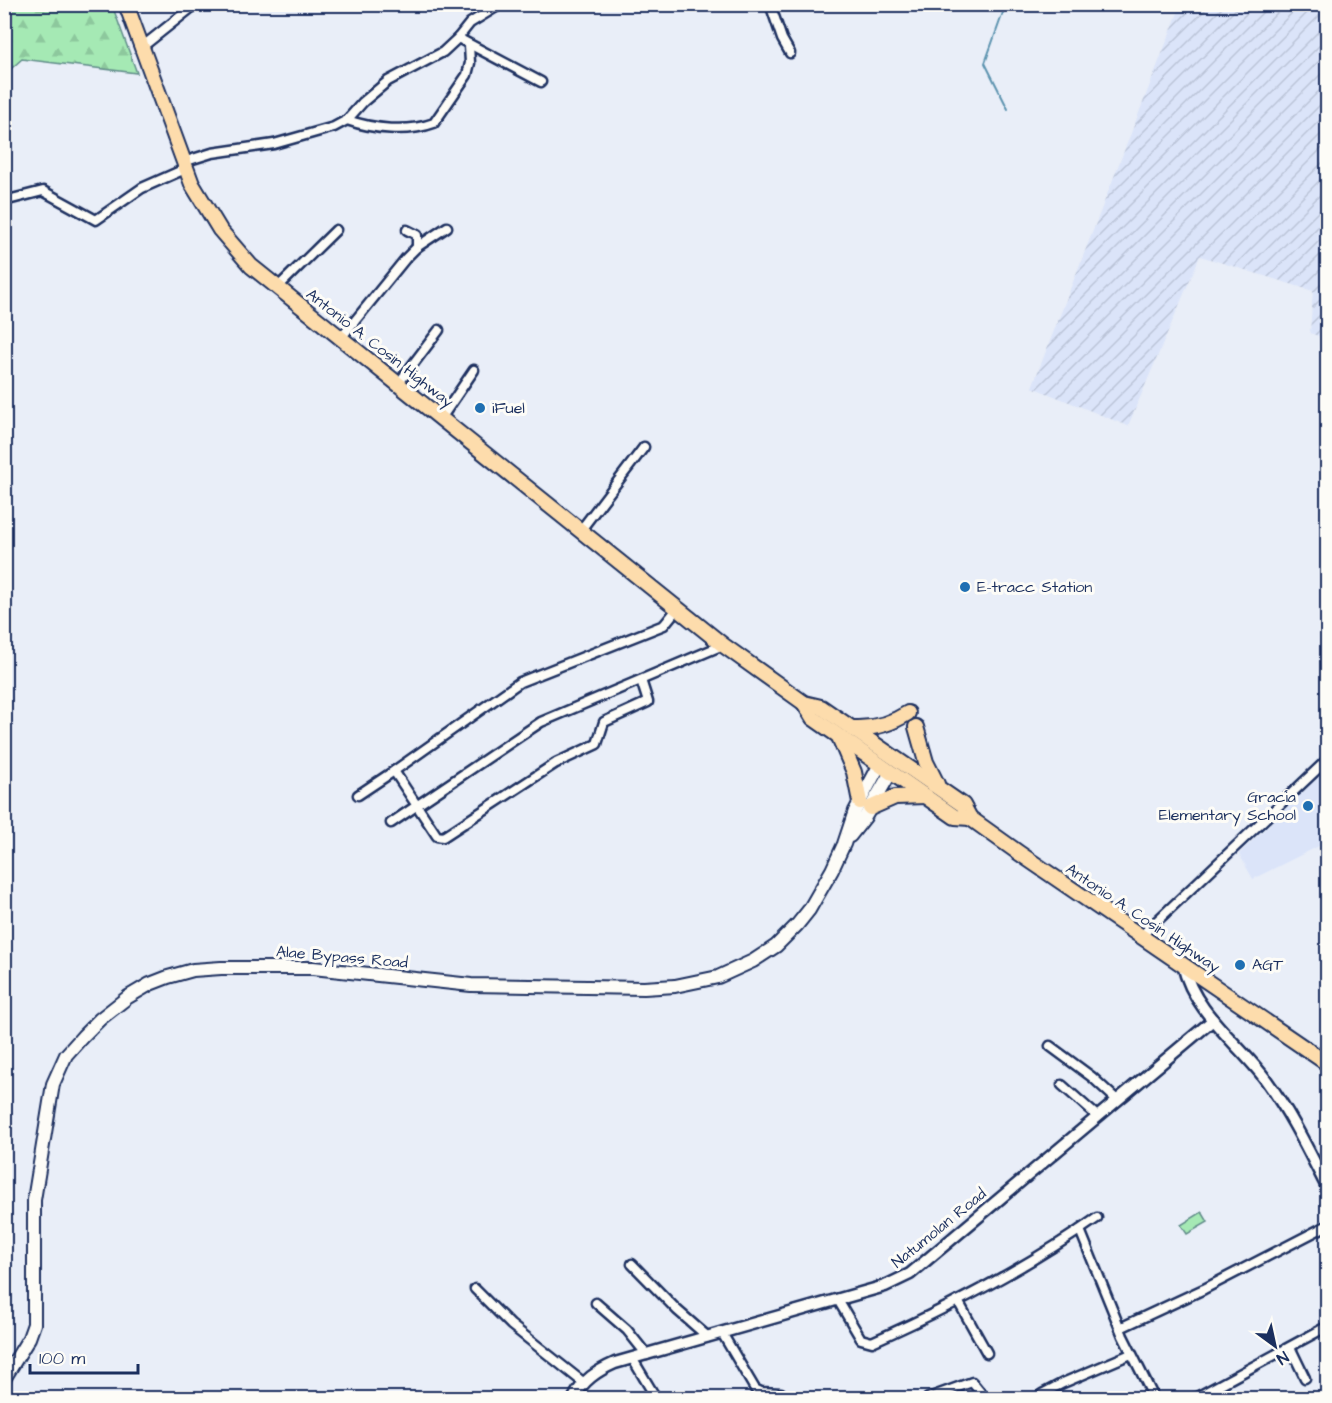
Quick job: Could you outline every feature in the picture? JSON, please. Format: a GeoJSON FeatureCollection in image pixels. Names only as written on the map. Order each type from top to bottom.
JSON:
{"type":"FeatureCollection","features":[{"type":"Feature","properties":{"kind":"highway","name":"Antonio A. Cosin Highway"},"geometry":{"type":"LineString","coordinates":[[126,4],[184,165],[201,201],[220,230],[251,266],[442,417],[723,645],[804,703],[821,707],[853,728],[926,796],[956,817],[970,818]]}},
{"type":"Feature","properties":{"kind":"highway","name":"Antonio A. Cosin Highway"},"geometry":{"type":"LineString","coordinates":[[804,703],[813,718],[838,735],[939,788],[963,805],[970,818],[1328,1064]]}},
{"type":"Feature","properties":{"kind":"highway"},"geometry":{"type":"LineString","coordinates":[[853,728],[886,724],[908,713]]}},
{"type":"Feature","properties":{"kind":"highway"},"geometry":{"type":"LineString","coordinates":[[916,727],[926,762],[939,788]]}},
{"type":"Feature","properties":{"kind":"highway"},"geometry":{"type":"LineString","coordinates":[[838,735],[865,805],[895,797],[926,796]]}},
{"type":"Feature","properties":{"kind":"main road","name":"Alae Bypass Road"},"geometry":{"type":"LineString","coordinates":[[4,1379],[20,1356],[34,1324],[34,1200],[53,1084],[66,1055],[100,1019],[128,997],[168,977],[194,970],[231,967],[313,968],[471,985],[644,988],[701,982],[725,975],[766,953],[787,936],[809,910],[889,762]]}},
{"type":"Feature","properties":{"kind":"street"},"geometry":{"type":"LineString","coordinates":[[142,47],[196,4]]}},
{"type":"Feature","properties":{"kind":"street"},"geometry":{"type":"LineString","coordinates":[[4,201],[43,191],[96,220],[142,188],[212,153],[274,144],[334,127],[347,120],[363,102],[388,81],[442,52],[458,38],[470,22],[501,4]]}},
{"type":"Feature","properties":{"kind":"street"},"geometry":{"type":"LineString","coordinates":[[770,4],[782,39],[790,53]]}},
{"type":"Feature","properties":{"kind":"street"},"geometry":{"type":"LineString","coordinates":[[458,38],[541,82]]}},
{"type":"Feature","properties":{"kind":"street"},"geometry":{"type":"LineString","coordinates":[[347,120],[381,128],[426,126],[434,123],[467,75],[470,63],[469,45]]}},
{"type":"Feature","properties":{"kind":"street"},"geometry":{"type":"LineString","coordinates":[[341,338],[417,247],[447,227]]}},
{"type":"Feature","properties":{"kind":"street"},"geometry":{"type":"LineString","coordinates":[[277,288],[336,230]]}},
{"type":"Feature","properties":{"kind":"street"},"geometry":{"type":"LineString","coordinates":[[407,230],[417,235],[417,247]]}},
{"type":"Feature","properties":{"kind":"street"},"geometry":{"type":"LineString","coordinates":[[398,384],[439,330]]}},
{"type":"Feature","properties":{"kind":"street"},"geometry":{"type":"LineString","coordinates":[[442,417],[474,370]]}},
{"type":"Feature","properties":{"kind":"street"},"geometry":{"type":"LineString","coordinates":[[580,531],[644,447]]}},
{"type":"Feature","properties":{"kind":"street"},"geometry":{"type":"LineString","coordinates":[[358,795],[520,682],[664,625],[677,609]]}},
{"type":"Feature","properties":{"kind":"street"},"geometry":{"type":"LineString","coordinates":[[391,823],[541,722],[723,645]]}},
{"type":"Feature","properties":{"kind":"street"},"geometry":{"type":"LineString","coordinates":[[394,771],[437,836],[440,838],[446,836],[556,763],[594,746],[599,740],[604,723],[647,704],[648,697],[641,680]]}},
{"type":"Feature","properties":{"kind":"street"},"geometry":{"type":"LineString","coordinates":[[1140,936],[1328,759]]}},
{"type":"Feature","properties":{"kind":"street"},"geometry":{"type":"LineString","coordinates":[[1183,965],[1186,977],[1212,1020],[1264,1077],[1287,1109],[1328,1189]]}},
{"type":"Feature","properties":{"kind":"street","name":"Natumolan Road"},"geometry":{"type":"LineString","coordinates":[[574,1398],[584,1383],[607,1367],[885,1286],[910,1274],[1212,1020]]}},
{"type":"Feature","properties":{"kind":"street"},"geometry":{"type":"LineString","coordinates":[[1050,1046],[1099,1083],[1117,1100]]}},
{"type":"Feature","properties":{"kind":"street"},"geometry":{"type":"LineString","coordinates":[[1062,1085],[1097,1116]]}},
{"type":"Feature","properties":{"kind":"street"},"geometry":{"type":"LineString","coordinates":[[838,1300],[861,1339],[868,1343],[992,1285],[1033,1261],[1097,1218]]}},
{"type":"Feature","properties":{"kind":"street"},"geometry":{"type":"LineString","coordinates":[[1120,1328],[1204,1289],[1328,1225]]}},
{"type":"Feature","properties":{"kind":"street"},"geometry":{"type":"LineString","coordinates":[[1080,1230],[1131,1354],[1154,1398]]}},
{"type":"Feature","properties":{"kind":"street"},"geometry":{"type":"LineString","coordinates":[[632,1264],[677,1310],[708,1337]]}},
{"type":"Feature","properties":{"kind":"street"},"geometry":{"type":"LineString","coordinates":[[475,1289],[511,1325],[584,1383]]}},
{"type":"Feature","properties":{"kind":"street"},"geometry":{"type":"LineString","coordinates":[[958,1301],[987,1353]]}},
{"type":"Feature","properties":{"kind":"street"},"geometry":{"type":"LineString","coordinates":[[597,1303],[627,1330],[647,1355]]}},
{"type":"Feature","properties":{"kind":"street"},"geometry":{"type":"LineString","coordinates":[[1195,1398],[1328,1326]]}},
{"type":"Feature","properties":{"kind":"street"},"geometry":{"type":"LineString","coordinates":[[722,1333],[755,1389],[761,1392],[781,1393]]}},
{"type":"Feature","properties":{"kind":"street"},"geometry":{"type":"LineString","coordinates":[[1290,1347],[1305,1378]]}},
{"type":"Feature","properties":{"kind":"street"},"geometry":{"type":"LineString","coordinates":[[1040,1397],[1063,1383],[1131,1354]]}},
{"type":"Feature","properties":{"kind":"street"},"geometry":{"type":"LineString","coordinates":[[632,1358],[656,1398]]}},
{"type":"Feature","properties":{"kind":"street"},"geometry":{"type":"LineString","coordinates":[[928,1398],[972,1382],[984,1398]]}},
{"type":"Feature","properties":{"kind":"shaded area"},"geometry":{"type":"Polygon","coordinates":[[[1181,5],[1327,5],[1327,339],[1310,333],[1313,291],[1200,256],[1128,426],[1032,387],[1181,5]]]}},
{"type":"Feature","properties":{"kind":"shaded area","name":"Gracia Elementary School"},"geometry":{"type":"Polygon","coordinates":[[[1327,769],[1327,842],[1253,879],[1239,854],[1327,769]]]}},
{"type":"Feature","properties":{"kind":"green space"},"geometry":{"type":"Polygon","coordinates":[[[5,4],[112,5],[137,73],[22,59],[5,74],[5,4]]]}},
{"type":"Feature","properties":{"kind":"green space"},"geometry":{"type":"Polygon","coordinates":[[[1202,1212],[1208,1222],[1187,1234],[1181,1225],[1202,1212]]]}},
{"type":"Feature","properties":{"kind":"waterway"},"geometry":{"type":"LineString","coordinates":[[1006,4],[985,63],[1008,109]]}},
{"type":"Feature","properties":{"kind":"place","name":"iFuel"},"geometry":{"type":"Point","coordinates":[480,408]}},
{"type":"Feature","properties":{"kind":"place","name":"E-tracc Station"},"geometry":{"type":"Point","coordinates":[965,587]}},
{"type":"Feature","properties":{"kind":"place","name":"Gracia Elementary School"},"geometry":{"type":"Point","coordinates":[1308,806]}},
{"type":"Feature","properties":{"kind":"place","name":"AGT"},"geometry":{"type":"Point","coordinates":[1240,965]}}]}
